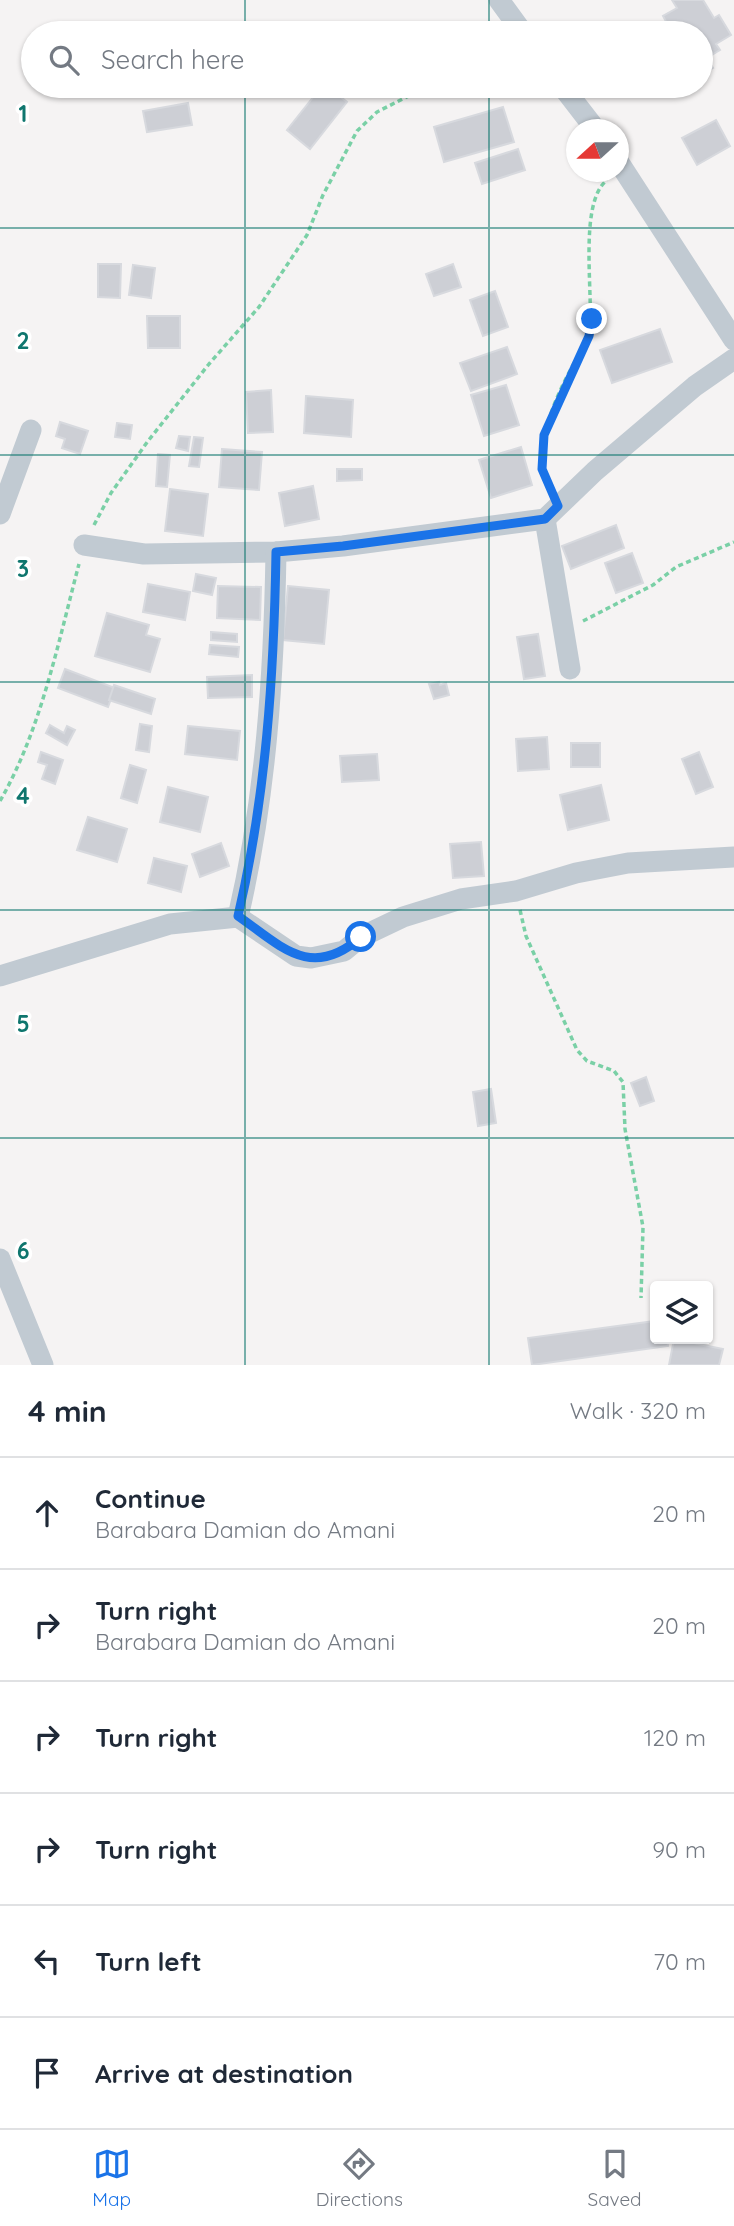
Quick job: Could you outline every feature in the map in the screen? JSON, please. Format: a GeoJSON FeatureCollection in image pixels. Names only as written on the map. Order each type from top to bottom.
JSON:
{"type":"FeatureCollection","features":[{"type":"Feature","properties":{"kind":"street"},"geometry":{"type":"LineString","coordinates":[[499,0],[514,21]]}},
{"type":"Feature","properties":{"kind":"street"},"geometry":{"type":"LineString","coordinates":[[571,98],[588,119]]}},
{"type":"Feature","properties":{"kind":"street"},"geometry":{"type":"LineString","coordinates":[[623,182],[734,340]]}},
{"type":"Feature","properties":{"kind":"street"},"geometry":{"type":"LineString","coordinates":[[84,545],[144,554],[276,552],[343,546],[551,512],[695,386],[734,359]]}},
{"type":"Feature","properties":{"kind":"street"},"geometry":{"type":"LineString","coordinates":[[0,514],[31,430]]}},
{"type":"Feature","properties":{"kind":"street"},"geometry":{"type":"LineString","coordinates":[[551,512],[570,669]]}},
{"type":"Feature","properties":{"kind":"street"},"geometry":{"type":"LineString","coordinates":[[238,916],[255,842],[267,743],[276,552]]}},
{"type":"Feature","properties":{"kind":"street"},"geometry":{"type":"LineString","coordinates":[[0,976],[170,924],[238,916],[287,951],[311,958],[344,951],[361,937],[402,917],[461,899],[516,891],[576,873],[628,863],[734,857]]}},
{"type":"Feature","properties":{"kind":"street"},"geometry":{"type":"LineString","coordinates":[[0,1259],[43,1365]]}},
{"type":"Feature","properties":{"kind":"path"},"geometry":{"type":"LineString","coordinates":[[0,801],[13,779],[48,682],[84,545],[111,493],[209,364],[259,307],[307,235],[323,195],[357,131],[377,111],[404,98]]}},
{"type":"Feature","properties":{"kind":"path"},"geometry":{"type":"LineString","coordinates":[[551,512],[542,469],[544,435],[589,336],[591,289],[587,260],[592,212],[604,182]]}},
{"type":"Feature","properties":{"kind":"path"},"geometry":{"type":"LineString","coordinates":[[564,634],[588,617],[653,584],[676,568],[734,542]]}},
{"type":"Feature","properties":{"kind":"path"},"geometry":{"type":"LineString","coordinates":[[516,891],[526,936],[577,1050],[587,1061],[614,1071],[622,1082],[625,1129],[643,1227],[641,1298]]}},
{"type":"Feature","properties":{"kind":"building"},"geometry":{"type":"Polygon","coordinates":[[[672,0],[703,0],[714,18],[719,15],[731,35],[716,44],[720,50],[713,54],[713,21],[666,21],[663,16],[677,8],[672,0]]]}},
{"type":"Feature","properties":{"kind":"building"},"geometry":{"type":"Polygon","coordinates":[[[312,98],[342,98],[347,102],[310,149],[287,130],[312,98]]]}},
{"type":"Feature","properties":{"kind":"building"},"geometry":{"type":"Polygon","coordinates":[[[188,103],[192,125],[147,132],[143,111],[188,103]]]}},
{"type":"Feature","properties":{"kind":"building"},"geometry":{"type":"Polygon","coordinates":[[[503,107],[514,142],[444,162],[434,127],[503,107]]]}},
{"type":"Feature","properties":{"kind":"building"},"geometry":{"type":"Polygon","coordinates":[[[716,120],[730,146],[697,165],[682,138],[716,120]]]}},
{"type":"Feature","properties":{"kind":"building"},"geometry":{"type":"Polygon","coordinates":[[[518,149],[525,170],[482,184],[475,163],[518,149]]]}},
{"type":"Feature","properties":{"kind":"building"},"geometry":{"type":"Polygon","coordinates":[[[98,264],[121,264],[120,298],[98,297],[98,264]]]}},
{"type":"Feature","properties":{"kind":"building"},"geometry":{"type":"Polygon","coordinates":[[[453,264],[461,287],[434,296],[426,274],[453,264]]]}},
{"type":"Feature","properties":{"kind":"building"},"geometry":{"type":"Polygon","coordinates":[[[133,265],[155,268],[151,298],[129,295],[133,265]]]}},
{"type":"Feature","properties":{"kind":"building"},"geometry":{"type":"Polygon","coordinates":[[[495,291],[508,327],[483,336],[470,300],[495,291]]]}},
{"type":"Feature","properties":{"kind":"building"},"geometry":{"type":"Polygon","coordinates":[[[147,316],[180,316],[180,348],[148,348],[147,316]]]}},
{"type":"Feature","properties":{"kind":"building"},"geometry":{"type":"Polygon","coordinates":[[[660,329],[672,362],[612,383],[600,350],[660,329]]]}},
{"type":"Feature","properties":{"kind":"building"},"geometry":{"type":"Polygon","coordinates":[[[507,347],[517,374],[471,391],[460,363],[507,347]]]}},
{"type":"Feature","properties":{"kind":"building"},"geometry":{"type":"Polygon","coordinates":[[[506,385],[519,425],[484,436],[471,395],[506,385]]]}},
{"type":"Feature","properties":{"kind":"building"},"geometry":{"type":"Polygon","coordinates":[[[271,390],[273,432],[248,433],[246,392],[271,390]]]}},
{"type":"Feature","properties":{"kind":"building"},"geometry":{"type":"Polygon","coordinates":[[[306,396],[353,400],[351,437],[304,433],[306,396]]]}},
{"type":"Feature","properties":{"kind":"building"},"geometry":{"type":"Polygon","coordinates":[[[60,422],[88,431],[80,454],[62,448],[65,439],[56,436],[60,422]]]}},
{"type":"Feature","properties":{"kind":"building"},"geometry":{"type":"Polygon","coordinates":[[[117,423],[132,425],[130,439],[115,437],[117,423]]]}},
{"type":"Feature","properties":{"kind":"building"},"geometry":{"type":"Polygon","coordinates":[[[179,436],[190,437],[188,451],[176,448],[179,436]]]}},
{"type":"Feature","properties":{"kind":"building"},"geometry":{"type":"Polygon","coordinates":[[[194,437],[203,438],[199,467],[189,466],[194,437]]]}},
{"type":"Feature","properties":{"kind":"building"},"geometry":{"type":"Polygon","coordinates":[[[521,447],[532,485],[491,498],[479,460],[521,447]]]}},
{"type":"Feature","properties":{"kind":"building"},"geometry":{"type":"Polygon","coordinates":[[[222,449],[262,452],[259,490],[219,487],[222,449]]]}},
{"type":"Feature","properties":{"kind":"building"},"geometry":{"type":"Polygon","coordinates":[[[158,454],[170,455],[167,487],[156,486],[158,454]]]}},
{"type":"Feature","properties":{"kind":"building"},"geometry":{"type":"Polygon","coordinates":[[[337,469],[362,469],[362,480],[337,481],[337,469]]]}},
{"type":"Feature","properties":{"kind":"building"},"geometry":{"type":"Polygon","coordinates":[[[313,486],[319,519],[285,526],[279,493],[313,486]]]}},
{"type":"Feature","properties":{"kind":"building"},"geometry":{"type":"Polygon","coordinates":[[[170,489],[208,494],[203,536],[165,531],[170,489]]]}},
{"type":"Feature","properties":{"kind":"building"},"geometry":{"type":"Polygon","coordinates":[[[616,525],[624,548],[571,569],[562,546],[616,525]]]}},
{"type":"Feature","properties":{"kind":"building"},"geometry":{"type":"Polygon","coordinates":[[[632,553],[643,583],[616,593],[605,563],[632,553]]]}},
{"type":"Feature","properties":{"kind":"building"},"geometry":{"type":"Polygon","coordinates":[[[196,574],[216,578],[212,595],[193,591],[196,574]]]}},
{"type":"Feature","properties":{"kind":"building"},"geometry":{"type":"Polygon","coordinates":[[[148,584],[190,592],[185,620],[143,612],[148,584]]]}},
{"type":"Feature","properties":{"kind":"building"},"geometry":{"type":"Polygon","coordinates":[[[218,586],[261,587],[260,620],[217,618],[218,586]]]}},
{"type":"Feature","properties":{"kind":"building"},"geometry":{"type":"Polygon","coordinates":[[[288,586],[329,590],[324,644],[283,640],[288,586]]]}},
{"type":"Feature","properties":{"kind":"building"},"geometry":{"type":"Polygon","coordinates":[[[107,613],[149,625],[146,635],[160,639],[150,672],[95,656],[107,613]]]}},
{"type":"Feature","properties":{"kind":"building"},"geometry":{"type":"Polygon","coordinates":[[[211,632],[237,634],[237,642],[211,640],[211,632]]]}},
{"type":"Feature","properties":{"kind":"building"},"geometry":{"type":"Polygon","coordinates":[[[538,634],[545,676],[524,679],[517,637],[538,634]]]}},
{"type":"Feature","properties":{"kind":"building"},"geometry":{"type":"Polygon","coordinates":[[[210,645],[239,647],[238,657],[209,654],[210,645]]]}},
{"type":"Feature","properties":{"kind":"building"},"geometry":{"type":"Polygon","coordinates":[[[65,669],[115,688],[108,707],[58,688],[65,669]]]}},
{"type":"Feature","properties":{"kind":"building"},"geometry":{"type":"Polygon","coordinates":[[[252,675],[252,697],[208,698],[207,677],[252,675]]]}},
{"type":"Feature","properties":{"kind":"building"},"geometry":{"type":"Polygon","coordinates":[[[439,682],[440,685],[446,683],[449,695],[434,699],[429,684],[439,682]]]}},
{"type":"Feature","properties":{"kind":"building"},"geometry":{"type":"Polygon","coordinates":[[[114,685],[155,699],[151,714],[109,700],[114,685]]]}},
{"type":"Feature","properties":{"kind":"building"},"geometry":{"type":"Polygon","coordinates":[[[140,724],[152,726],[149,752],[136,750],[140,724]]]}},
{"type":"Feature","properties":{"kind":"building"},"geometry":{"type":"Polygon","coordinates":[[[50,725],[64,733],[67,726],[75,730],[67,745],[46,733],[50,725]]]}},
{"type":"Feature","properties":{"kind":"building"},"geometry":{"type":"Polygon","coordinates":[[[188,726],[240,731],[237,760],[185,754],[188,726]]]}},
{"type":"Feature","properties":{"kind":"building"},"geometry":{"type":"Polygon","coordinates":[[[547,737],[549,769],[518,771],[516,739],[547,737]]]}},
{"type":"Feature","properties":{"kind":"building"},"geometry":{"type":"Polygon","coordinates":[[[571,743],[600,743],[600,767],[571,767],[571,743]]]}},
{"type":"Feature","properties":{"kind":"building"},"geometry":{"type":"Polygon","coordinates":[[[41,752],[63,760],[55,784],[42,779],[47,765],[38,762],[41,752]]]}},
{"type":"Feature","properties":{"kind":"building"},"geometry":{"type":"Polygon","coordinates":[[[699,752],[713,787],[696,794],[682,759],[699,752]]]}},
{"type":"Feature","properties":{"kind":"building"},"geometry":{"type":"Polygon","coordinates":[[[377,754],[379,780],[342,782],[340,756],[377,754]]]}},
{"type":"Feature","properties":{"kind":"building"},"geometry":{"type":"Polygon","coordinates":[[[130,765],[146,770],[137,803],[121,798],[130,765]]]}},
{"type":"Feature","properties":{"kind":"building"},"geometry":{"type":"Polygon","coordinates":[[[601,785],[609,820],[568,830],[560,795],[601,785]]]}},
{"type":"Feature","properties":{"kind":"building"},"geometry":{"type":"Polygon","coordinates":[[[168,787],[208,797],[200,832],[160,822],[168,787]]]}},
{"type":"Feature","properties":{"kind":"building"},"geometry":{"type":"Polygon","coordinates":[[[88,817],[127,829],[117,862],[77,850],[88,817]]]}},
{"type":"Feature","properties":{"kind":"building"},"geometry":{"type":"Polygon","coordinates":[[[481,842],[484,876],[453,878],[450,844],[481,842]]]}},
{"type":"Feature","properties":{"kind":"building"},"geometry":{"type":"Polygon","coordinates":[[[221,843],[229,866],[200,877],[192,854],[221,843]]]}},
{"type":"Feature","properties":{"kind":"building"},"geometry":{"type":"Polygon","coordinates":[[[154,858],[187,866],[181,892],[148,883],[154,858]]]}},
{"type":"Feature","properties":{"kind":"building"},"geometry":{"type":"Polygon","coordinates":[[[646,1077],[654,1101],[640,1106],[631,1083],[646,1077]]]}},
{"type":"Feature","properties":{"kind":"building"},"geometry":{"type":"Polygon","coordinates":[[[491,1089],[496,1123],[478,1126],[473,1092],[491,1089]]]}},
{"type":"Feature","properties":{"kind":"building"},"geometry":{"type":"Polygon","coordinates":[[[650,1322],[650,1344],[668,1346],[532,1365],[528,1338],[650,1322]]]}},
{"type":"Feature","properties":{"kind":"building"},"geometry":{"type":"Polygon","coordinates":[[[673,1344],[698,1344],[723,1349],[719,1365],[669,1365],[673,1344]]]}},
{"type":"Feature","properties":{"kind":"route"},"geometry":{"type":"LineString","coordinates":[[361,937],[344,951],[332,955],[311,958],[296,956],[238,916],[255,842],[267,743],[275,622],[276,552],[518,525],[545,519],[558,506],[542,469],[544,435],[589,336],[592,319]]}}]}
